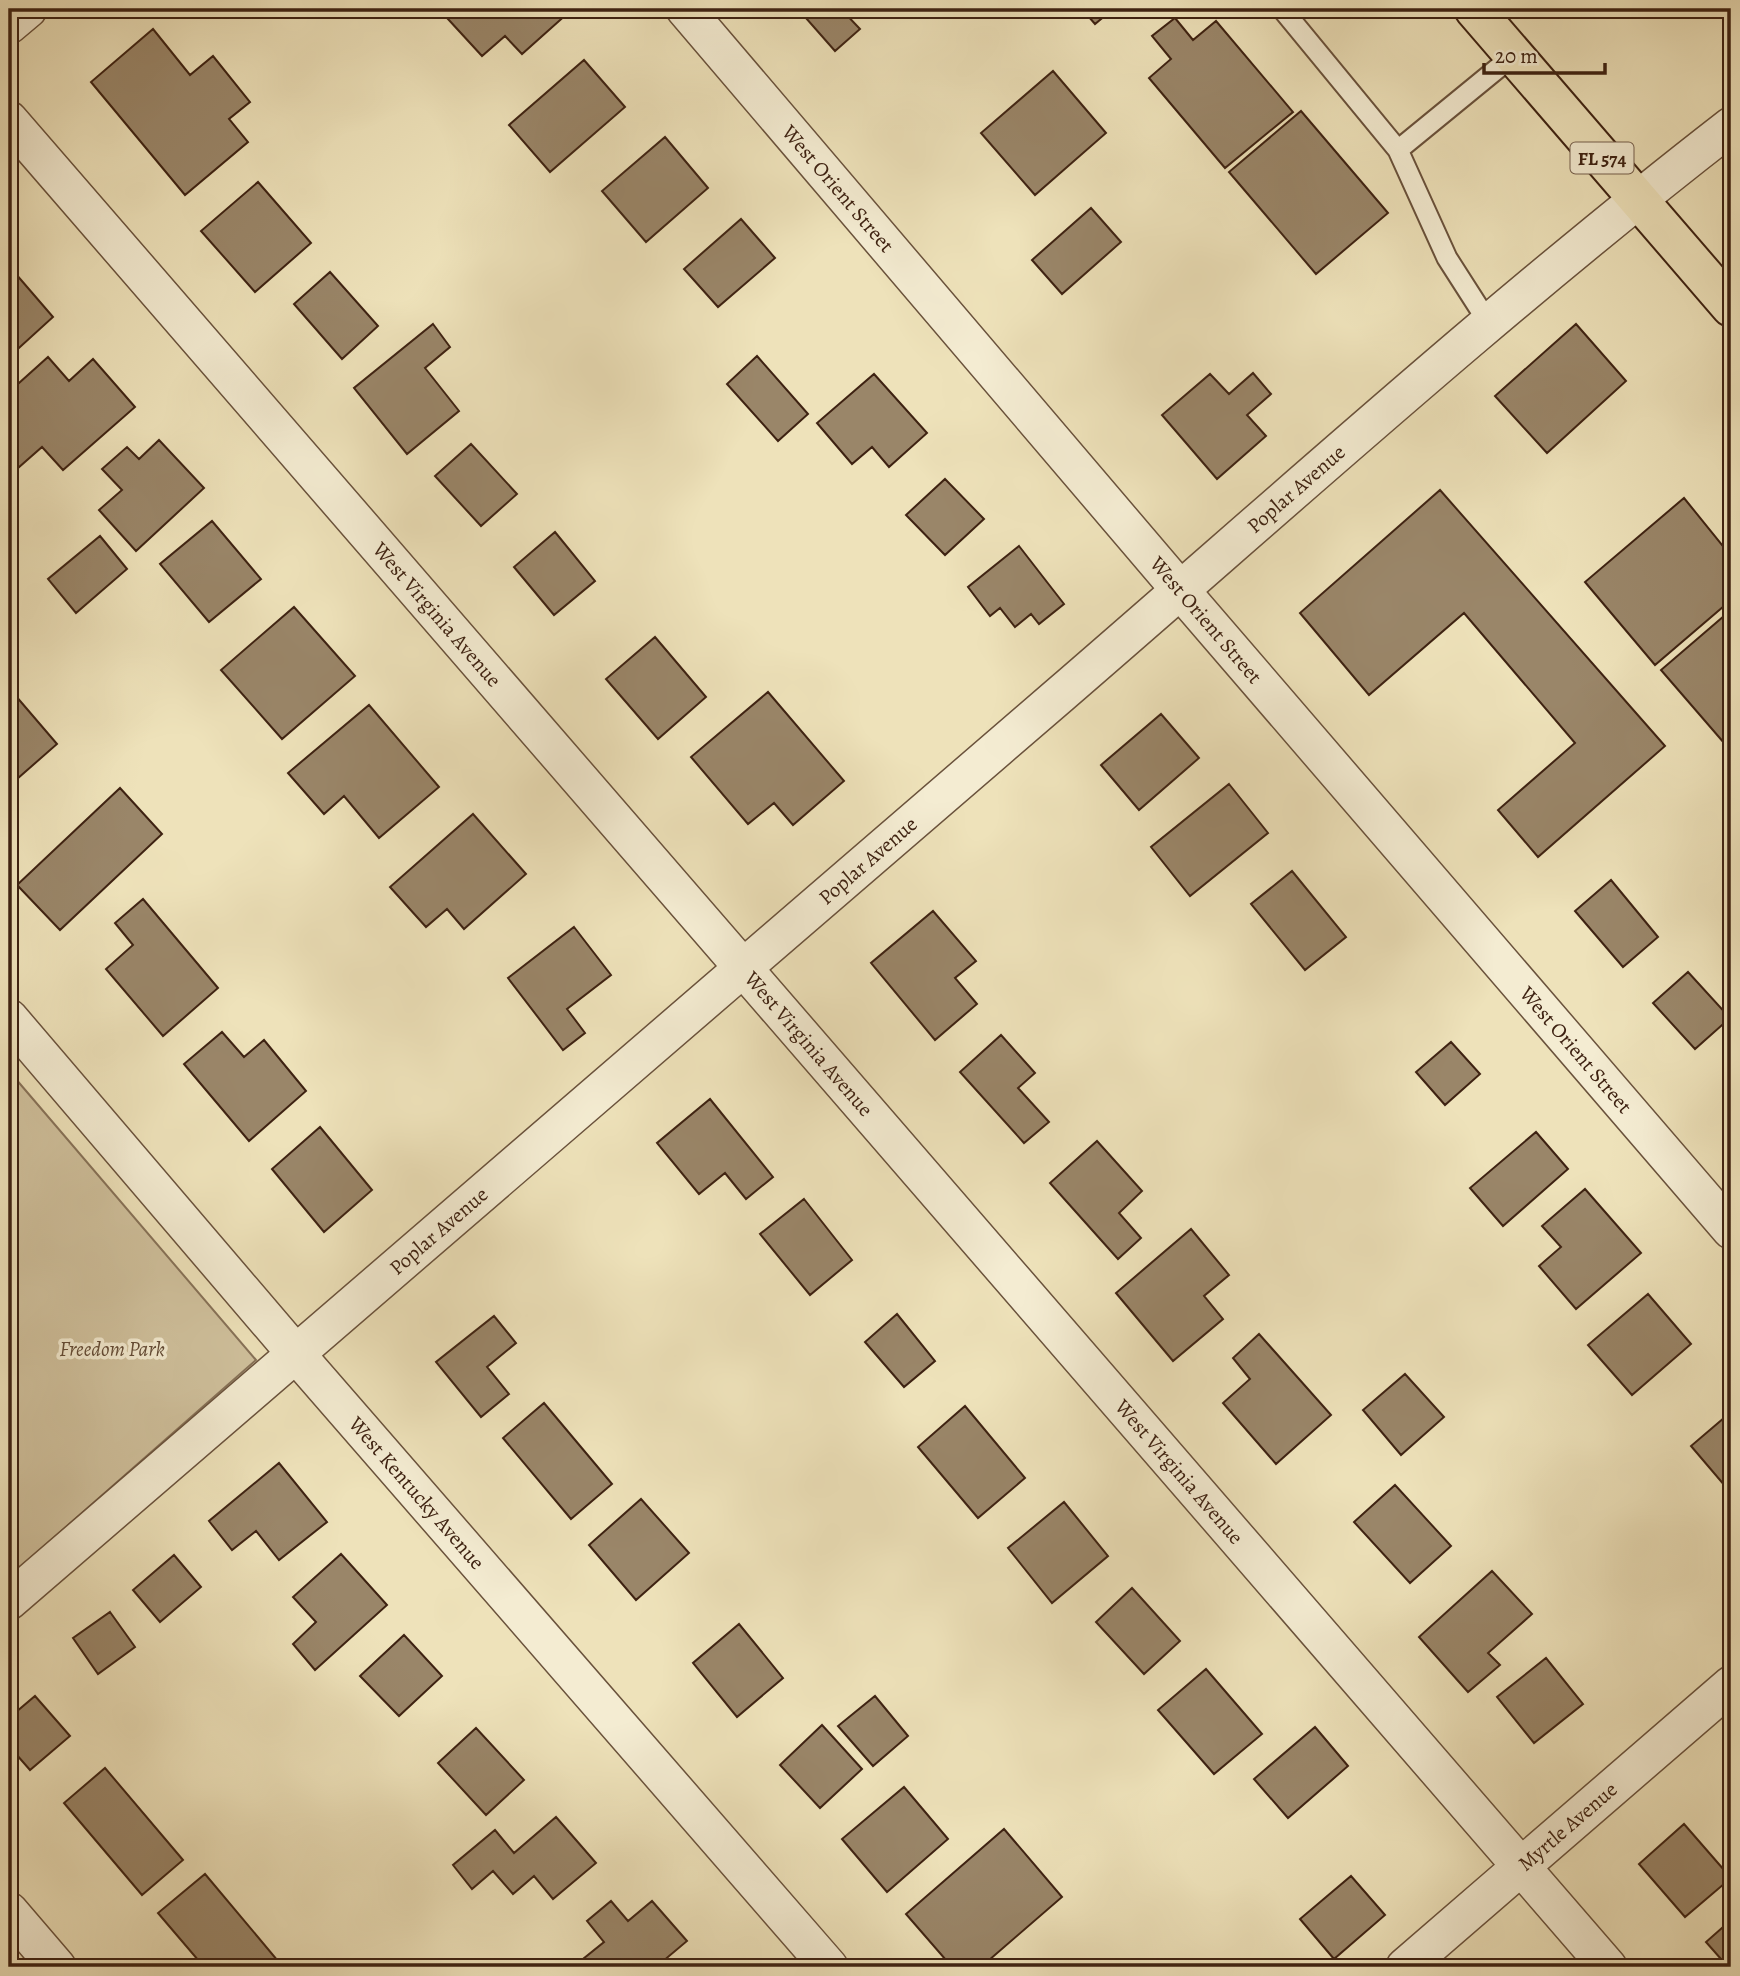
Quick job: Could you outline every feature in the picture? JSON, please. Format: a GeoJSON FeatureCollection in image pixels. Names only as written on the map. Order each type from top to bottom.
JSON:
{"type":"FeatureCollection","features":[{"type":"Feature","properties":{"kind":"main road","name":"FL 574"},"geometry":{"type":"LineString","coordinates":[[1474,9],[1637,199],[1725,288]]}},
{"type":"Feature","properties":{"kind":"street"},"geometry":{"type":"LineString","coordinates":[[9,26],[28,9]]}},
{"type":"Feature","properties":{"kind":"street","name":"West Orient Street"},"geometry":{"type":"LineString","coordinates":[[685,9],[1731,1230]]}},
{"type":"Feature","properties":{"kind":"street","name":"West Virginia Avenue"},"geometry":{"type":"LineString","coordinates":[[9,120],[1608,1967]]}},
{"type":"Feature","properties":{"kind":"street","name":"Poplar Avenue"},"geometry":{"type":"LineString","coordinates":[[9,1601],[1181,591],[1488,322],[1637,199],[1731,126]]}},
{"type":"Feature","properties":{"kind":"street","name":"West Kentucky Avenue"},"geometry":{"type":"LineString","coordinates":[[9,1018],[296,1354],[829,1967]]}},
{"type":"Feature","properties":{"kind":"street","name":"Myrtle Avenue"},"geometry":{"type":"LineString","coordinates":[[1405,1967],[1731,1685]]}},
{"type":"Feature","properties":{"kind":"street"},"geometry":{"type":"LineString","coordinates":[[9,1911],[57,1967]]}},
{"type":"Feature","properties":{"kind":"lane"},"geometry":{"type":"LineString","coordinates":[[1282,9],[1398,150],[1447,258],[1488,322]]}},
{"type":"Feature","properties":{"kind":"lane"},"geometry":{"type":"LineString","coordinates":[[1398,150],[1514,55]]}},
{"type":"Feature","properties":{"kind":"green space","name":"Freedom Park"},"geometry":{"type":"Polygon","coordinates":[[[9,1071],[256,1360],[9,1577],[9,1071]]]}},
{"type":"Feature","properties":{"kind":"building"},"geometry":{"type":"Polygon","coordinates":[[[460,9],[564,9],[568,13],[522,54],[505,36],[482,56],[448,19],[460,9]]]}},
{"type":"Feature","properties":{"kind":"building"},"geometry":{"type":"Polygon","coordinates":[[[798,9],[841,9],[860,29],[835,51],[798,9]]]}},
{"type":"Feature","properties":{"kind":"building"},"geometry":{"type":"Polygon","coordinates":[[[1082,9],[1113,9],[1095,24],[1082,9]]]}},
{"type":"Feature","properties":{"kind":"building"},"geometry":{"type":"Polygon","coordinates":[[[1175,18],[1193,40],[1216,21],[1293,112],[1225,168],[1149,78],[1171,59],[1152,36],[1175,18]]]}},
{"type":"Feature","properties":{"kind":"building"},"geometry":{"type":"Polygon","coordinates":[[[153,29],[190,75],[213,56],[250,102],[229,119],[248,142],[185,195],[91,82],[153,29]]]}},
{"type":"Feature","properties":{"kind":"building"},"geometry":{"type":"Polygon","coordinates":[[[584,60],[625,107],[550,172],[509,125],[584,60]]]}},
{"type":"Feature","properties":{"kind":"building"},"geometry":{"type":"Polygon","coordinates":[[[1053,71],[1106,133],[1035,195],[981,133],[1053,71]]]}},
{"type":"Feature","properties":{"kind":"building"},"geometry":{"type":"Polygon","coordinates":[[[1301,111],[1388,213],[1316,274],[1229,172],[1301,111]]]}},
{"type":"Feature","properties":{"kind":"building"},"geometry":{"type":"Polygon","coordinates":[[[665,137],[708,188],[646,242],[602,191],[665,137]]]}},
{"type":"Feature","properties":{"kind":"building"},"geometry":{"type":"Polygon","coordinates":[[[258,182],[311,243],[255,292],[201,231],[258,182]]]}},
{"type":"Feature","properties":{"kind":"building"},"geometry":{"type":"Polygon","coordinates":[[[1091,208],[1121,242],[1062,294],[1032,260],[1091,208]]]}},
{"type":"Feature","properties":{"kind":"building"},"geometry":{"type":"Polygon","coordinates":[[[741,219],[775,258],[718,307],[684,269],[741,219]]]}},
{"type":"Feature","properties":{"kind":"building"},"geometry":{"type":"Polygon","coordinates":[[[9,266],[53,317],[9,357],[9,266]]]}},
{"type":"Feature","properties":{"kind":"building"},"geometry":{"type":"Polygon","coordinates":[[[330,272],[378,326],[342,359],[294,304],[330,272]]]}},
{"type":"Feature","properties":{"kind":"building"},"geometry":{"type":"Polygon","coordinates":[[[433,324],[450,347],[425,368],[459,411],[407,454],[354,388],[433,324]]]}},
{"type":"Feature","properties":{"kind":"building"},"geometry":{"type":"Polygon","coordinates":[[[1576,324],[1626,381],[1547,453],[1495,396],[1576,324]]]}},
{"type":"Feature","properties":{"kind":"building"},"geometry":{"type":"Polygon","coordinates":[[[757,356],[808,414],[778,441],[727,384],[757,356]]]}},
{"type":"Feature","properties":{"kind":"building"},"geometry":{"type":"Polygon","coordinates":[[[48,357],[69,381],[93,359],[135,407],[63,470],[42,447],[18,468],[9,457],[9,392],[48,357]]]}},
{"type":"Feature","properties":{"kind":"building"},"geometry":{"type":"Polygon","coordinates":[[[1253,373],[1271,394],[1247,415],[1266,436],[1217,479],[1162,415],[1210,374],[1229,394],[1253,373]]]}},
{"type":"Feature","properties":{"kind":"building"},"geometry":{"type":"Polygon","coordinates":[[[874,374],[927,433],[889,467],[872,447],[852,464],[817,423],[874,374]]]}},
{"type":"Feature","properties":{"kind":"building"},"geometry":{"type":"Polygon","coordinates":[[[159,440],[204,488],[136,551],[99,510],[122,490],[102,469],[127,447],[139,459],[159,440]]]}},
{"type":"Feature","properties":{"kind":"building"},"geometry":{"type":"Polygon","coordinates":[[[471,444],[517,494],[481,526],[435,476],[471,444]]]}},
{"type":"Feature","properties":{"kind":"building"},"geometry":{"type":"Polygon","coordinates":[[[945,479],[984,519],[945,555],[906,515],[945,479]]]}},
{"type":"Feature","properties":{"kind":"building"},"geometry":{"type":"Polygon","coordinates":[[[1440,490],[1665,746],[1538,857],[1498,810],[1575,743],[1464,613],[1369,695],[1300,613],[1440,490]]]}},
{"type":"Feature","properties":{"kind":"building"},"geometry":{"type":"Polygon","coordinates":[[[1684,498],[1731,556],[1731,600],[1655,665],[1585,582],[1684,498]]]}},
{"type":"Feature","properties":{"kind":"building"},"geometry":{"type":"Polygon","coordinates":[[[212,521],[261,579],[209,622],[160,564],[212,521]]]}},
{"type":"Feature","properties":{"kind":"building"},"geometry":{"type":"Polygon","coordinates":[[[555,532],[595,581],[554,615],[514,567],[555,532]]]}},
{"type":"Feature","properties":{"kind":"building"},"geometry":{"type":"Polygon","coordinates":[[[100,536],[127,569],[76,613],[48,579],[100,536]]]}},
{"type":"Feature","properties":{"kind":"building"},"geometry":{"type":"Polygon","coordinates":[[[1019,546],[1064,604],[1039,624],[1031,614],[1015,627],[1000,608],[990,616],[968,587],[1019,546]]]}},
{"type":"Feature","properties":{"kind":"building"},"geometry":{"type":"Polygon","coordinates":[[[294,607],[355,676],[282,739],[221,670],[294,607]]]}},
{"type":"Feature","properties":{"kind":"building"},"geometry":{"type":"Polygon","coordinates":[[[1731,610],[1731,751],[1661,670],[1731,610]]]}},
{"type":"Feature","properties":{"kind":"building"},"geometry":{"type":"Polygon","coordinates":[[[655,637],[706,697],[658,739],[606,679],[655,637]]]}},
{"type":"Feature","properties":{"kind":"building"},"geometry":{"type":"Polygon","coordinates":[[[9,688],[57,744],[9,786],[9,688]]]}},
{"type":"Feature","properties":{"kind":"building"},"geometry":{"type":"Polygon","coordinates":[[[768,692],[844,781],[793,825],[774,803],[748,824],[691,757],[768,692]]]}},
{"type":"Feature","properties":{"kind":"building"},"geometry":{"type":"Polygon","coordinates":[[[369,705],[439,787],[379,838],[344,796],[324,814],[288,773],[369,705]]]}},
{"type":"Feature","properties":{"kind":"building"},"geometry":{"type":"Polygon","coordinates":[[[1161,714],[1199,758],[1139,810],[1101,765],[1161,714]]]}},
{"type":"Feature","properties":{"kind":"building"},"geometry":{"type":"Polygon","coordinates":[[[1229,784],[1268,833],[1190,896],[1151,847],[1229,784]]]}},
{"type":"Feature","properties":{"kind":"building"},"geometry":{"type":"Polygon","coordinates":[[[120,788],[162,834],[60,930],[17,885],[120,788]]]}},
{"type":"Feature","properties":{"kind":"building"},"geometry":{"type":"Polygon","coordinates":[[[473,814],[526,874],[464,929],[447,909],[426,927],[390,887],[473,814]]]}},
{"type":"Feature","properties":{"kind":"building"},"geometry":{"type":"Polygon","coordinates":[[[1292,871],[1346,937],[1305,970],[1251,904],[1292,871]]]}},
{"type":"Feature","properties":{"kind":"building"},"geometry":{"type":"Polygon","coordinates":[[[1611,880],[1658,937],[1623,967],[1575,911],[1611,880]]]}},
{"type":"Feature","properties":{"kind":"building"},"geometry":{"type":"Polygon","coordinates":[[[143,899],[218,988],[163,1036],[106,969],[133,945],[115,923],[143,899]]]}},
{"type":"Feature","properties":{"kind":"building"},"geometry":{"type":"Polygon","coordinates":[[[933,911],[976,961],[955,978],[977,1004],[935,1040],[871,963],[933,911]]]}},
{"type":"Feature","properties":{"kind":"building"},"geometry":{"type":"Polygon","coordinates":[[[574,927],[611,975],[567,1009],[585,1033],[563,1050],[508,978],[574,927]]]}},
{"type":"Feature","properties":{"kind":"building"},"geometry":{"type":"Polygon","coordinates":[[[1688,972],[1730,1018],[1695,1049],[1653,1003],[1688,972]]]}},
{"type":"Feature","properties":{"kind":"building"},"geometry":{"type":"Polygon","coordinates":[[[222,1032],[244,1057],[264,1040],[306,1091],[249,1141],[184,1064],[222,1032]]]}},
{"type":"Feature","properties":{"kind":"building"},"geometry":{"type":"Polygon","coordinates":[[[1001,1035],[1035,1073],[1018,1088],[1049,1122],[1024,1143],[960,1072],[1001,1035]]]}},
{"type":"Feature","properties":{"kind":"building"},"geometry":{"type":"Polygon","coordinates":[[[1451,1042],[1480,1074],[1445,1105],[1416,1072],[1451,1042]]]}},
{"type":"Feature","properties":{"kind":"building"},"geometry":{"type":"Polygon","coordinates":[[[710,1099],[773,1177],[746,1199],[725,1173],[699,1194],[657,1143],[710,1099]]]}},
{"type":"Feature","properties":{"kind":"building"},"geometry":{"type":"Polygon","coordinates":[[[320,1127],[372,1190],[324,1232],[272,1169],[320,1127]]]}},
{"type":"Feature","properties":{"kind":"building"},"geometry":{"type":"Polygon","coordinates":[[[1536,1132],[1568,1169],[1503,1226],[1470,1188],[1536,1132]]]}},
{"type":"Feature","properties":{"kind":"building"},"geometry":{"type":"Polygon","coordinates":[[[1097,1141],[1142,1191],[1119,1213],[1141,1238],[1118,1259],[1050,1183],[1097,1141]]]}},
{"type":"Feature","properties":{"kind":"building"},"geometry":{"type":"Polygon","coordinates":[[[1585,1189],[1641,1253],[1576,1309],[1539,1266],[1561,1247],[1542,1226],[1585,1189]]]}},
{"type":"Feature","properties":{"kind":"building"},"geometry":{"type":"Polygon","coordinates":[[[804,1199],[852,1260],[810,1295],[760,1234],[804,1199]]]}},
{"type":"Feature","properties":{"kind":"building"},"geometry":{"type":"Polygon","coordinates":[[[1191,1229],[1229,1275],[1204,1296],[1223,1319],[1173,1361],[1116,1293],[1191,1229]]]}},
{"type":"Feature","properties":{"kind":"building"},"geometry":{"type":"Polygon","coordinates":[[[1648,1294],[1691,1344],[1632,1395],[1588,1345],[1648,1294]]]}},
{"type":"Feature","properties":{"kind":"building"},"geometry":{"type":"Polygon","coordinates":[[[897,1314],[935,1361],[904,1387],[865,1342],[897,1314]]]}},
{"type":"Feature","properties":{"kind":"building"},"geometry":{"type":"Polygon","coordinates":[[[494,1316],[516,1343],[487,1367],[509,1394],[481,1417],[436,1362],[494,1316]]]}},
{"type":"Feature","properties":{"kind":"building"},"geometry":{"type":"Polygon","coordinates":[[[1259,1334],[1331,1415],[1276,1464],[1223,1403],[1250,1379],[1233,1358],[1259,1334]]]}},
{"type":"Feature","properties":{"kind":"building"},"geometry":{"type":"Polygon","coordinates":[[[1405,1374],[1444,1417],[1401,1455],[1363,1410],[1405,1374]]]}},
{"type":"Feature","properties":{"kind":"building"},"geometry":{"type":"Polygon","coordinates":[[[544,1403],[612,1484],[571,1519],[503,1438],[544,1403]]]}},
{"type":"Feature","properties":{"kind":"building"},"geometry":{"type":"Polygon","coordinates":[[[965,1406],[1025,1478],[978,1518],[918,1447],[965,1406]]]}},
{"type":"Feature","properties":{"kind":"building"},"geometry":{"type":"Polygon","coordinates":[[[1731,1412],[1731,1493],[1691,1446],[1731,1412]]]}},
{"type":"Feature","properties":{"kind":"building"},"geometry":{"type":"Polygon","coordinates":[[[279,1463],[327,1522],[279,1560],[256,1531],[232,1550],[209,1521],[279,1463]]]}},
{"type":"Feature","properties":{"kind":"building"},"geometry":{"type":"Polygon","coordinates":[[[1395,1485],[1451,1546],[1410,1583],[1354,1522],[1395,1485]]]}},
{"type":"Feature","properties":{"kind":"building"},"geometry":{"type":"Polygon","coordinates":[[[641,1499],[689,1553],[636,1600],[589,1545],[641,1499]]]}},
{"type":"Feature","properties":{"kind":"building"},"geometry":{"type":"Polygon","coordinates":[[[1064,1502],[1108,1556],[1052,1603],[1008,1548],[1064,1502]]]}},
{"type":"Feature","properties":{"kind":"building"},"geometry":{"type":"Polygon","coordinates":[[[341,1554],[387,1605],[315,1670],[293,1644],[316,1622],[293,1597],[341,1554]]]}},
{"type":"Feature","properties":{"kind":"building"},"geometry":{"type":"Polygon","coordinates":[[[174,1555],[201,1587],[160,1622],[133,1590],[174,1555]]]}},
{"type":"Feature","properties":{"kind":"building"},"geometry":{"type":"Polygon","coordinates":[[[1492,1571],[1532,1614],[1488,1653],[1500,1665],[1468,1692],[1419,1637],[1492,1571]]]}},
{"type":"Feature","properties":{"kind":"building"},"geometry":{"type":"Polygon","coordinates":[[[1132,1588],[1180,1641],[1144,1674],[1096,1622],[1132,1588]]]}},
{"type":"Feature","properties":{"kind":"building"},"geometry":{"type":"Polygon","coordinates":[[[110,1612],[135,1647],[98,1674],[73,1638],[110,1612]]]}},
{"type":"Feature","properties":{"kind":"building"},"geometry":{"type":"Polygon","coordinates":[[[739,1624],[783,1678],[737,1717],[693,1663],[739,1624]]]}},
{"type":"Feature","properties":{"kind":"building"},"geometry":{"type":"Polygon","coordinates":[[[404,1635],[442,1676],[399,1716],[360,1676],[404,1635]]]}},
{"type":"Feature","properties":{"kind":"building"},"geometry":{"type":"Polygon","coordinates":[[[1546,1658],[1583,1704],[1534,1743],[1497,1697],[1546,1658]]]}},
{"type":"Feature","properties":{"kind":"building"},"geometry":{"type":"Polygon","coordinates":[[[1206,1669],[1262,1734],[1214,1774],[1158,1710],[1206,1669]]]}},
{"type":"Feature","properties":{"kind":"building"},"geometry":{"type":"Polygon","coordinates":[[[35,1696],[70,1736],[30,1770],[9,1746],[9,1718],[35,1696]]]}},
{"type":"Feature","properties":{"kind":"building"},"geometry":{"type":"Polygon","coordinates":[[[875,1696],[908,1736],[873,1766],[838,1726],[875,1696]]]}},
{"type":"Feature","properties":{"kind":"building"},"geometry":{"type":"Polygon","coordinates":[[[822,1725],[862,1769],[820,1808],[780,1765],[822,1725]]]}},
{"type":"Feature","properties":{"kind":"building"},"geometry":{"type":"Polygon","coordinates":[[[1315,1727],[1348,1766],[1288,1818],[1254,1779],[1315,1727]]]}},
{"type":"Feature","properties":{"kind":"building"},"geometry":{"type":"Polygon","coordinates":[[[476,1728],[524,1780],[486,1815],[438,1763],[476,1728]]]}},
{"type":"Feature","properties":{"kind":"building"},"geometry":{"type":"Polygon","coordinates":[[[105,1768],[183,1860],[142,1895],[64,1803],[105,1768]]]}},
{"type":"Feature","properties":{"kind":"building"},"geometry":{"type":"Polygon","coordinates":[[[904,1787],[948,1839],[887,1892],[842,1839],[904,1787]]]}},
{"type":"Feature","properties":{"kind":"building"},"geometry":{"type":"Polygon","coordinates":[[[556,1817],[596,1863],[553,1899],[534,1876],[513,1894],[493,1871],[472,1889],[453,1865],[495,1830],[514,1853],[556,1817]]]}},
{"type":"Feature","properties":{"kind":"building"},"geometry":{"type":"Polygon","coordinates":[[[1684,1824],[1731,1878],[1685,1917],[1639,1864],[1684,1824]]]}},
{"type":"Feature","properties":{"kind":"building"},"geometry":{"type":"Polygon","coordinates":[[[1004,1829],[1062,1897],[981,1967],[952,1967],[906,1914],[1004,1829]]]}},
{"type":"Feature","properties":{"kind":"building"},"geometry":{"type":"Polygon","coordinates":[[[205,1874],[283,1967],[204,1967],[158,1913],[205,1874]]]}},
{"type":"Feature","properties":{"kind":"building"},"geometry":{"type":"Polygon","coordinates":[[[1351,1876],[1385,1915],[1334,1959],[1300,1919],[1351,1876]]]}},
{"type":"Feature","properties":{"kind":"building"},"geometry":{"type":"Polygon","coordinates":[[[611,1901],[628,1921],[652,1901],[687,1941],[656,1967],[573,1967],[604,1942],[587,1921],[611,1901]]]}},
{"type":"Feature","properties":{"kind":"building"},"geometry":{"type":"Polygon","coordinates":[[[1731,1920],[1731,1967],[1728,1967],[1706,1942],[1731,1920]]]}}]}
